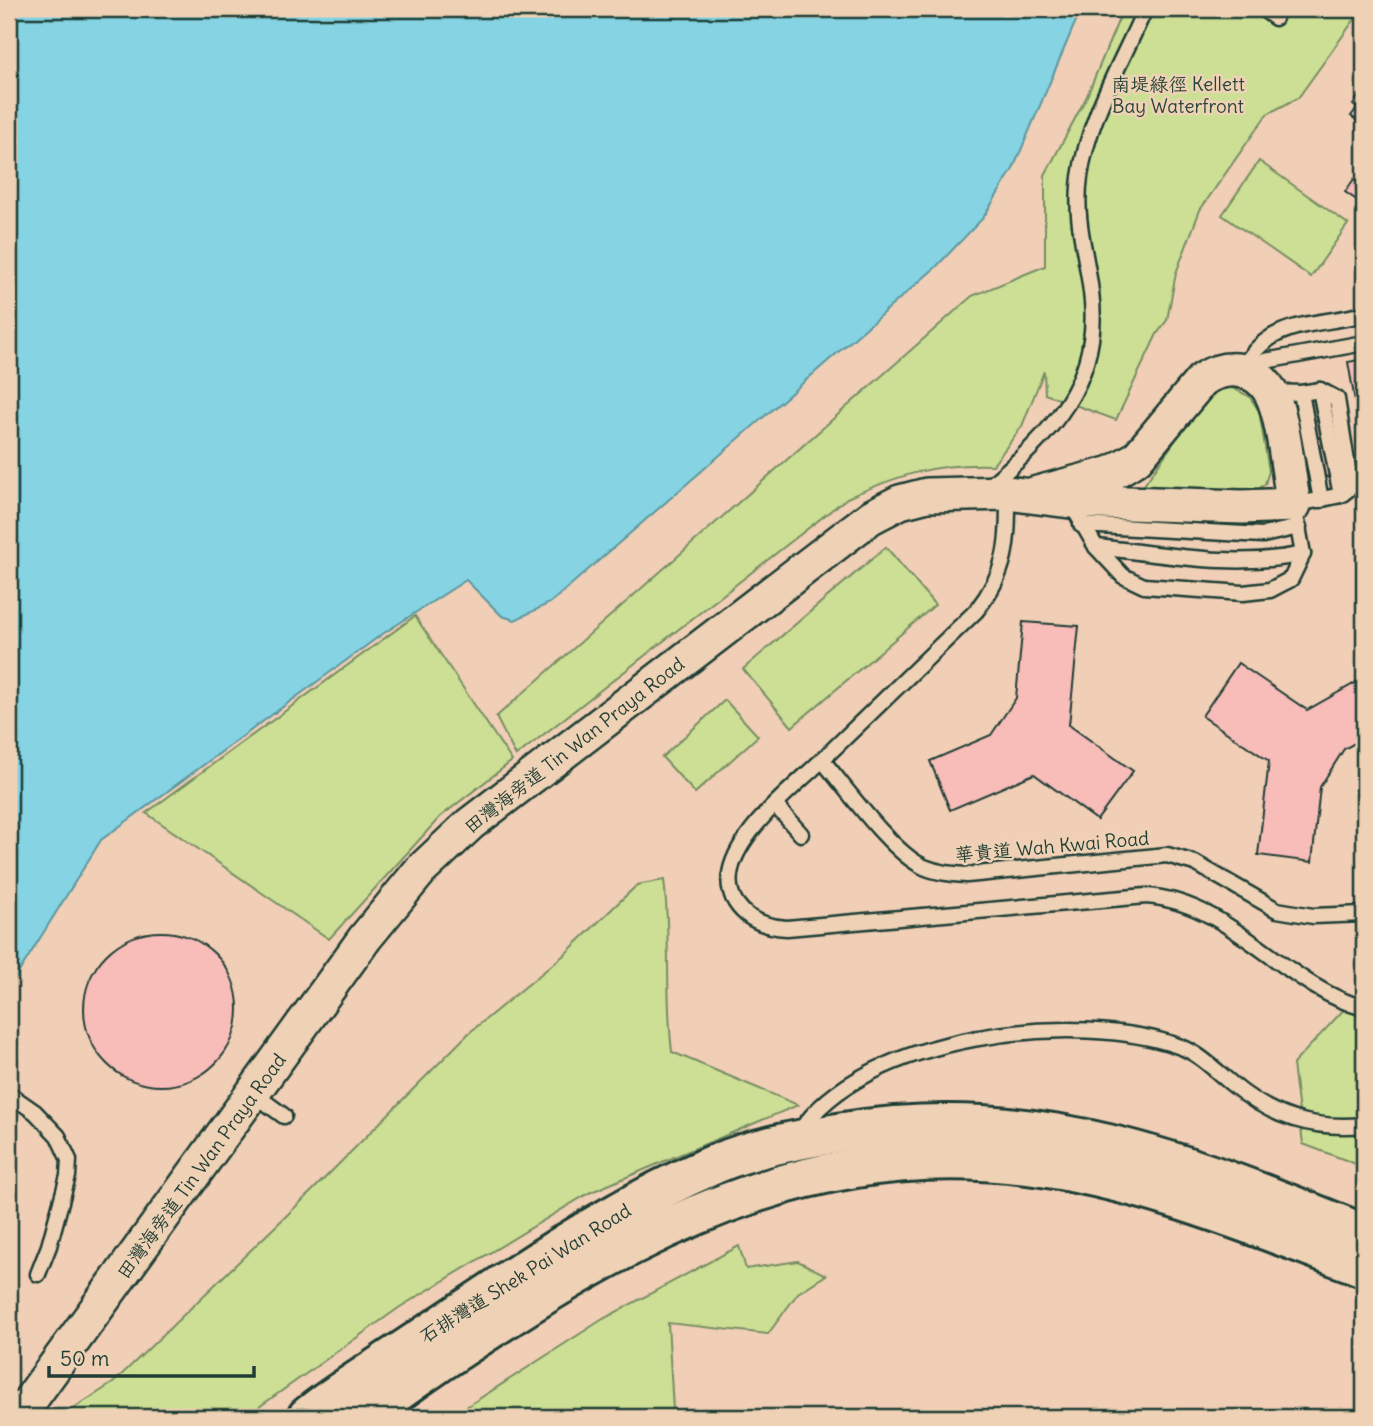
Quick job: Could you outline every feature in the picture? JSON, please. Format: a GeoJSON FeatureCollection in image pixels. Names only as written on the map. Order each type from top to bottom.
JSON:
{"type":"FeatureCollection","features":[{"type":"Feature","properties":{"kind":"main road","name":"石排灣道 Shek Pai Wan Road"},"geometry":{"type":"LineString","coordinates":[[307,1417],[547,1255],[625,1207],[717,1163],[794,1140],[879,1127],[947,1123],[1006,1125],[1078,1136],[1141,1151],[1222,1177],[1364,1234]]}},
{"type":"Feature","properties":{"kind":"main road","name":"石排灣道 Shek Pai Wan Road"},"geometry":{"type":"LineString","coordinates":[[364,1417],[449,1356],[547,1293],[660,1230],[762,1188],[870,1165],[973,1161],[1071,1173],[1162,1195],[1212,1211],[1364,1267]]}},
{"type":"Feature","properties":{"kind":"street","name":"田灣海旁道 Tin Wan Praya Road"},"geometry":{"type":"LineString","coordinates":[[18,1417],[365,938],[420,871],[470,824],[871,517],[900,502],[928,495],[1007,494],[1112,474],[1146,449],[1202,380],[1221,370],[1242,370]]}},
{"type":"Feature","properties":{"kind":"street"},"geometry":{"type":"LineString","coordinates":[[1242,370],[1286,392],[1305,511]]}},
{"type":"Feature","properties":{"kind":"street","name":"田灣海旁道 Tin Wan Praya Road"},"geometry":{"type":"LineString","coordinates":[[1007,494],[1075,513],[1242,507],[1305,511]]}},
{"type":"Feature","properties":{"kind":"lane"},"geometry":{"type":"LineString","coordinates":[[1145,9],[1091,131],[1080,175],[1077,221],[1091,293],[1093,334],[1088,361],[1078,389],[1032,450],[1007,494],[1007,545],[1002,571],[976,611],[822,760],[742,842],[732,860],[728,879],[731,896],[741,911],[771,927],[788,928],[1146,896],[1168,897],[1216,918],[1338,999],[1364,1008]]}},
{"type":"Feature","properties":{"kind":"lane"},"geometry":{"type":"LineString","coordinates":[[1263,9],[1275,18]]}},
{"type":"Feature","properties":{"kind":"lane"},"geometry":{"type":"LineString","coordinates":[[1242,370],[1251,353],[1275,333],[1364,314]]}},
{"type":"Feature","properties":{"kind":"lane"},"geometry":{"type":"LineString","coordinates":[[1242,370],[1265,361],[1364,343]]}},
{"type":"Feature","properties":{"kind":"lane"},"geometry":{"type":"LineString","coordinates":[[1075,513],[1096,547],[1123,576],[1144,586],[1243,593],[1270,590],[1291,579],[1303,554],[1305,511],[1341,495],[1320,390],[1286,392]]}},
{"type":"Feature","properties":{"kind":"lane"},"geometry":{"type":"LineString","coordinates":[[1096,547],[1230,561],[1267,562],[1303,554]]}},
{"type":"Feature","properties":{"kind":"lane","name":"華貴道 Wah Kwai Road"},"geometry":{"type":"LineString","coordinates":[[822,760],[903,853],[923,867],[968,875],[1167,855],[1195,863],[1277,910],[1313,916],[1364,914]]}},
{"type":"Feature","properties":{"kind":"lane"},"geometry":{"type":"LineString","coordinates":[[776,806],[801,834]]}},
{"type":"Feature","properties":{"kind":"lane"},"geometry":{"type":"LineString","coordinates":[[794,1140],[812,1112],[843,1088],[875,1070],[937,1048],[1006,1036],[1067,1031],[1110,1031],[1151,1038],[1184,1048],[1258,1105],[1285,1118],[1317,1125],[1364,1125]]}},
{"type":"Feature","properties":{"kind":"lane"},"geometry":{"type":"LineString","coordinates":[[9,1094],[35,1112],[58,1136],[69,1160],[68,1176],[49,1246],[38,1274]]}},
{"type":"Feature","properties":{"kind":"lane"},"geometry":{"type":"LineString","coordinates":[[254,1094],[284,1116]]}},
{"type":"Feature","properties":{"kind":"green space","name":"南堤綠徑 Kellett Bay Waterfront"},"geometry":{"type":"Polygon","coordinates":[[[1123,9],[1362,9],[1298,98],[1267,114],[1200,210],[1176,273],[1167,320],[1157,334],[1116,420],[1045,394],[1044,371],[1022,426],[993,465],[935,468],[884,483],[847,498],[516,756],[496,717],[972,296],[1045,266],[1045,175],[1087,96],[1123,9]]]}},
{"type":"Feature","properties":{"kind":"green space"},"geometry":{"type":"Polygon","coordinates":[[[1259,161],[1348,224],[1311,277],[1222,215],[1259,161]]]}},
{"type":"Feature","properties":{"kind":"green space"},"geometry":{"type":"Polygon","coordinates":[[[1232,388],[1249,396],[1259,411],[1269,471],[1265,484],[1256,491],[1142,488],[1203,401],[1218,389],[1232,388]]]}},
{"type":"Feature","properties":{"kind":"green space"},"geometry":{"type":"Polygon","coordinates":[[[886,547],[935,605],[792,727],[743,669],[886,547]]]}},
{"type":"Feature","properties":{"kind":"green space"},"geometry":{"type":"Polygon","coordinates":[[[415,616],[512,761],[440,817],[329,939],[146,813],[415,616]]]}},
{"type":"Feature","properties":{"kind":"green space"},"geometry":{"type":"Polygon","coordinates":[[[725,700],[758,736],[695,793],[662,757],[725,700]]]}},
{"type":"Feature","properties":{"kind":"green space"},"geometry":{"type":"Polygon","coordinates":[[[664,880],[672,1052],[798,1105],[589,1193],[400,1307],[259,1407],[250,1417],[60,1417],[113,1383],[311,1192],[469,1033],[564,955],[637,885],[664,880]]]}},
{"type":"Feature","properties":{"kind":"green space"},"geometry":{"type":"Polygon","coordinates":[[[1364,988],[1364,1167],[1303,1144],[1293,1064],[1364,988]]]}},
{"type":"Feature","properties":{"kind":"green space"},"geometry":{"type":"Polygon","coordinates":[[[739,1246],[746,1269],[798,1261],[826,1275],[798,1293],[768,1334],[668,1323],[673,1410],[667,1417],[451,1417],[603,1319],[739,1246]]]}},
{"type":"Feature","properties":{"kind":"water"},"geometry":{"type":"Polygon","coordinates":[[[9,9],[1081,9],[1013,169],[983,218],[936,267],[550,603],[515,620],[502,616],[466,580],[381,635],[101,840],[9,988],[9,9]]]}},
{"type":"Feature","properties":{"kind":"building"},"geometry":{"type":"Polygon","coordinates":[[[1364,88],[1364,126],[1351,116],[1357,108],[1353,105],[1364,88]]]}},
{"type":"Feature","properties":{"kind":"building"},"geometry":{"type":"Polygon","coordinates":[[[1364,175],[1364,205],[1345,192],[1354,179],[1359,182],[1364,175]]]}},
{"type":"Feature","properties":{"kind":"building"},"geometry":{"type":"Polygon","coordinates":[[[1364,359],[1364,452],[1348,362],[1364,359]]]}},
{"type":"Feature","properties":{"kind":"building"},"geometry":{"type":"Polygon","coordinates":[[[1337,417],[1347,473],[1314,479],[1304,423],[1337,417]]]}},
{"type":"Feature","properties":{"kind":"building"},"geometry":{"type":"Polygon","coordinates":[[[1023,622],[1079,626],[1069,725],[1133,771],[1097,820],[1034,774],[950,810],[930,761],[991,735],[1016,698],[1023,622]]]}},
{"type":"Feature","properties":{"kind":"building"},"geometry":{"type":"Polygon","coordinates":[[[1238,663],[1307,710],[1364,678],[1364,738],[1344,749],[1320,787],[1312,862],[1258,855],[1269,761],[1202,716],[1238,663]]]}},
{"type":"Feature","properties":{"kind":"building"},"geometry":{"type":"Polygon","coordinates":[[[161,932],[190,938],[215,955],[232,980],[238,1009],[232,1038],[215,1063],[190,1080],[161,1086],[132,1080],[107,1063],[90,1038],[84,1009],[90,980],[107,955],[132,938],[161,932]]]}}]}
